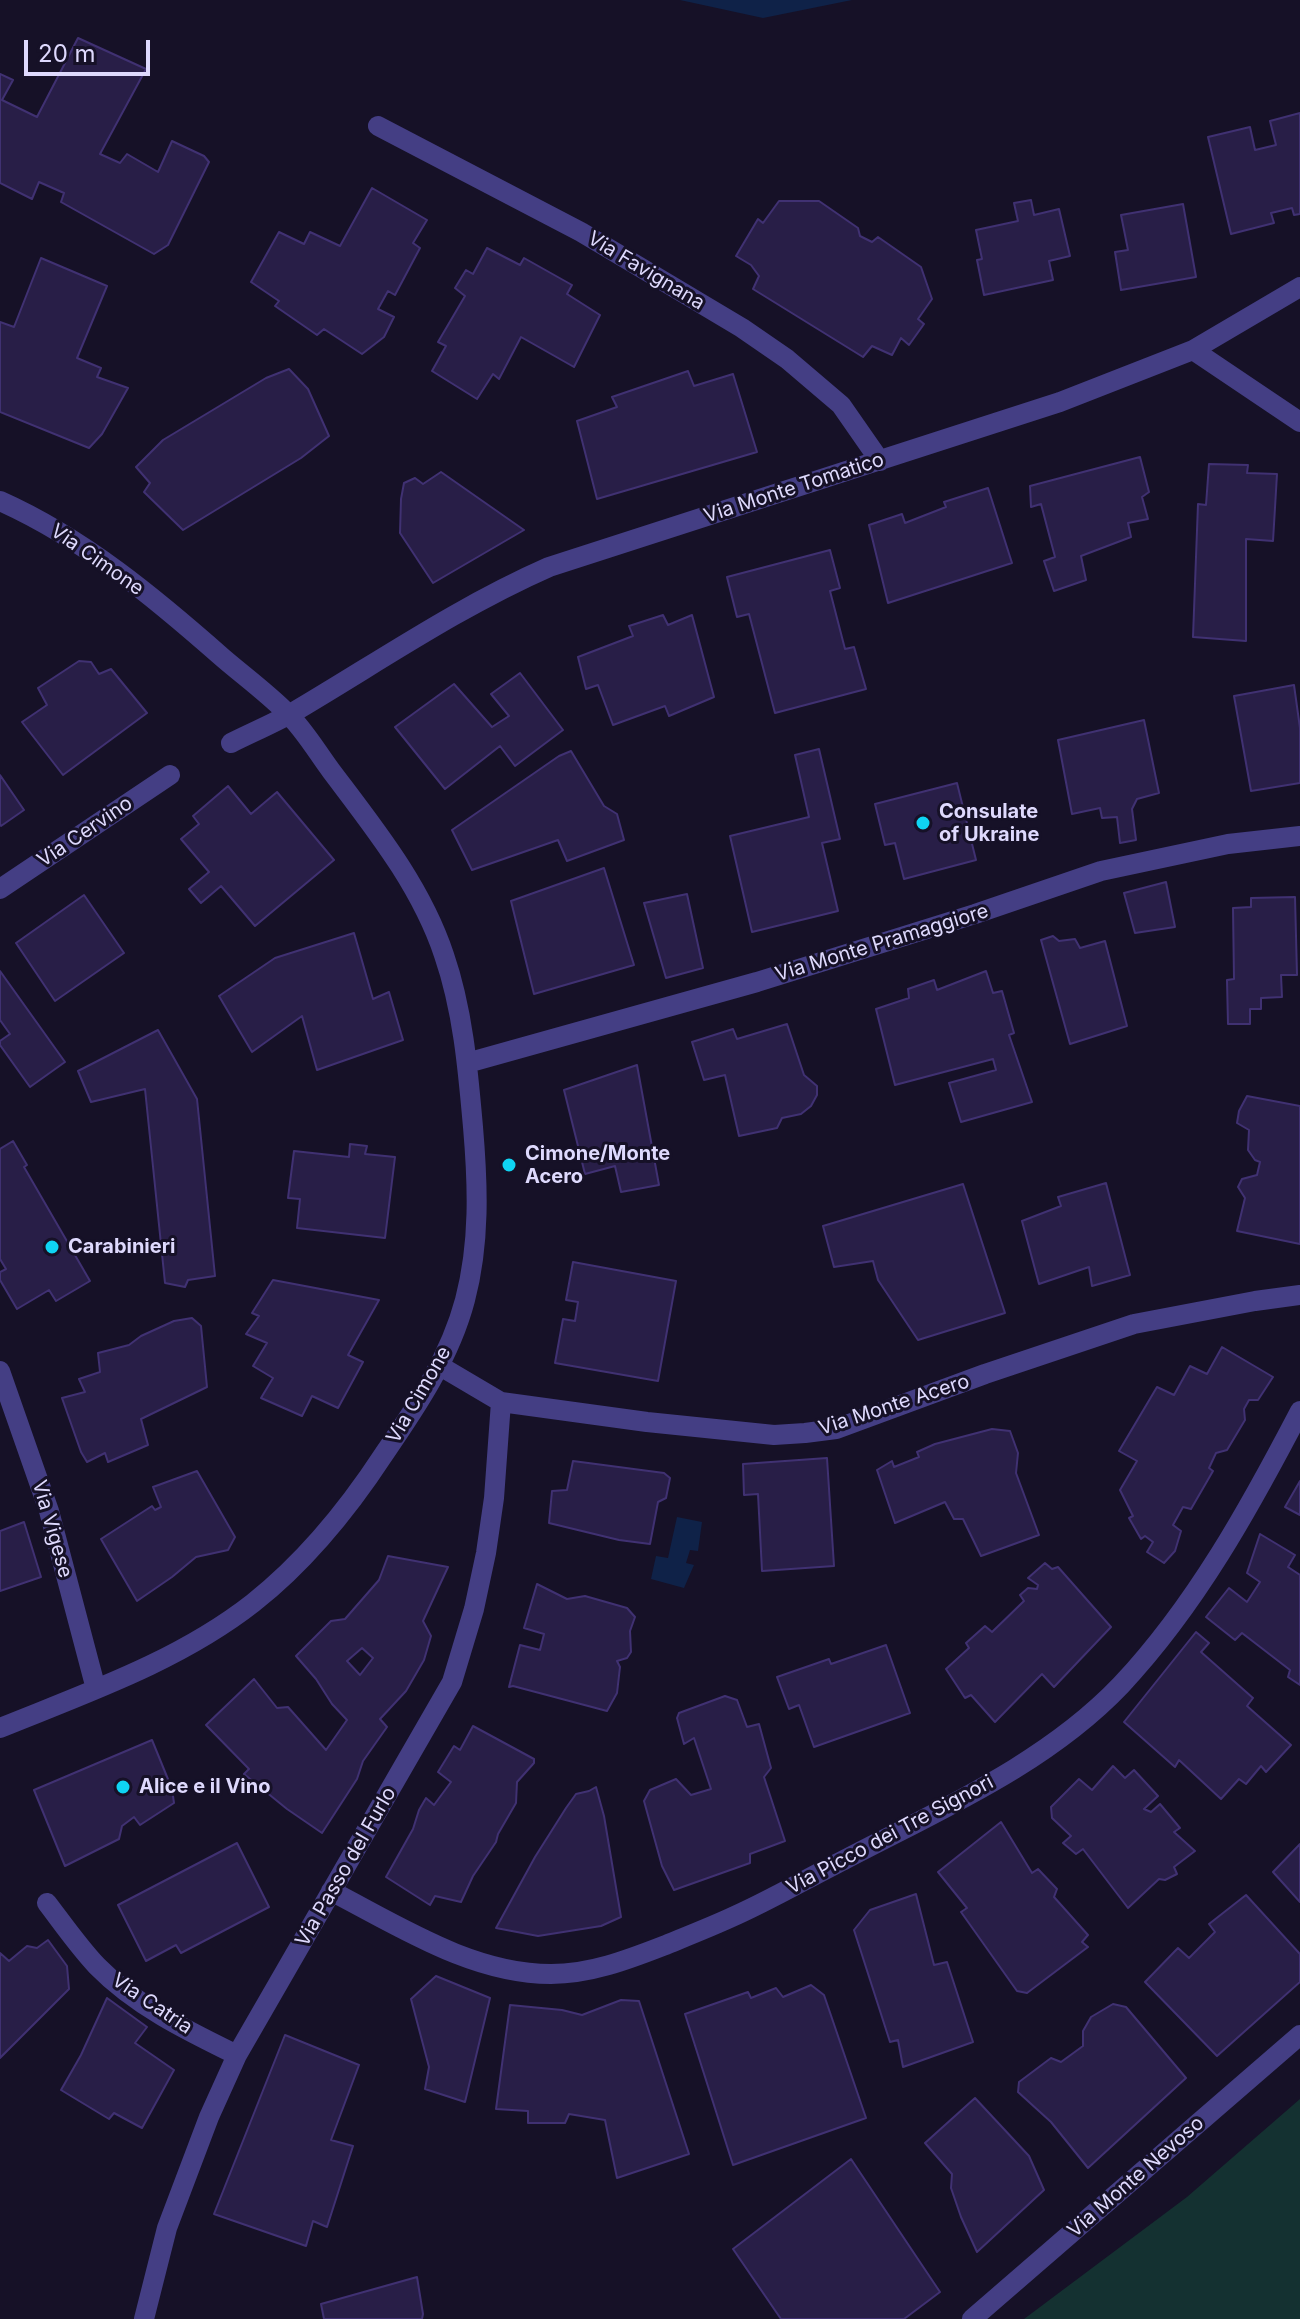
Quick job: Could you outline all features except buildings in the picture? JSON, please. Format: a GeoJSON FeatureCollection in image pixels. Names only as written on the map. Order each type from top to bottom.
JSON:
{"type":"FeatureCollection","features":[{"type":"Feature","properties":{"kind":"street","name":"Via Favignana"},"geometry":{"type":"LineString","coordinates":[[378,126],[581,232],[742,328],[787,359],[841,405],[880,461]]}},
{"type":"Feature","properties":{"kind":"street"},"geometry":{"type":"LineString","coordinates":[[1300,287],[1193,350],[1300,422]]}},
{"type":"Feature","properties":{"kind":"street","name":"Via Monte Tomatico"},"geometry":{"type":"LineString","coordinates":[[231,743],[289,714],[403,644],[549,567],[1060,402],[1193,350]]}},
{"type":"Feature","properties":{"kind":"street","name":"Via Cimone"},"geometry":{"type":"LineString","coordinates":[[0,501],[56,529],[105,563],[189,628],[289,714],[385,842],[425,909],[444,953],[453,985],[467,1063],[477,1170],[473,1259],[464,1303],[440,1366],[418,1404],[348,1506],[275,1584],[226,1622],[161,1659],[0,1728]]}},
{"type":"Feature","properties":{"kind":"street","name":"Via Cervino"},"geometry":{"type":"LineString","coordinates":[[0,889],[170,775]]}},
{"type":"Feature","properties":{"kind":"street","name":"Via Monte Pramaggiore"},"geometry":{"type":"LineString","coordinates":[[467,1063],[757,982],[1101,871],[1228,844],[1300,836]]}},
{"type":"Feature","properties":{"kind":"street","name":"Via Monte Acero"},"geometry":{"type":"LineString","coordinates":[[440,1366],[501,1402],[774,1435],[823,1431],[1134,1324],[1300,1295]]}},
{"type":"Feature","properties":{"kind":"street","name":"Via Vigese"},"geometry":{"type":"LineString","coordinates":[[0,1371],[49,1511],[96,1689]]}},
{"type":"Feature","properties":{"kind":"street","name":"Via Passo del Furlo"},"geometry":{"type":"LineString","coordinates":[[144,2319],[167,2228],[197,2146],[237,2055],[452,1682],[474,1609],[486,1553],[494,1498],[501,1402]]}},
{"type":"Feature","properties":{"kind":"street","name":"Via Picco dei Tre Signori"},"geometry":{"type":"LineString","coordinates":[[331,1891],[472,1959],[499,1968],[536,1973],[573,1973],[598,1968],[732,1918],[993,1781],[1097,1709],[1158,1644],[1186,1604],[1261,1486],[1300,1411]]}},
{"type":"Feature","properties":{"kind":"street","name":"Via Catria"},"geometry":{"type":"LineString","coordinates":[[47,1903],[96,1964],[133,1997],[237,2055]]}},
{"type":"Feature","properties":{"kind":"street","name":"Via Monte Nevoso"},"geometry":{"type":"LineString","coordinates":[[972,2319],[1300,2035]]}},
{"type":"Feature","properties":{"kind":"green space"},"geometry":{"type":"Polygon","coordinates":[[[1300,2099],[1300,2319],[1024,2319],[1187,2197],[1300,2099]]]}},
{"type":"Feature","properties":{"kind":"water"},"geometry":{"type":"Polygon","coordinates":[[[680,0],[852,0],[763,18],[680,0]]]}},
{"type":"Feature","properties":{"kind":"water"},"geometry":{"type":"Polygon","coordinates":[[[677,1517],[702,1522],[698,1551],[690,1550],[686,1563],[694,1565],[684,1588],[651,1579],[656,1556],[668,1558],[677,1517]]]}},
{"type":"Feature","properties":{"kind":"place","name":"Consulate of Ukraine"},"geometry":{"type":"Point","coordinates":[923,823]}},
{"type":"Feature","properties":{"kind":"place","name":"Cimone/Monte Acero"},"geometry":{"type":"Point","coordinates":[509,1165]}},
{"type":"Feature","properties":{"kind":"place","name":"Carabinieri"},"geometry":{"type":"Point","coordinates":[52,1247]}},
{"type":"Feature","properties":{"kind":"place","name":"Alice e il Vino"},"geometry":{"type":"Point","coordinates":[123,1787]}}]}
